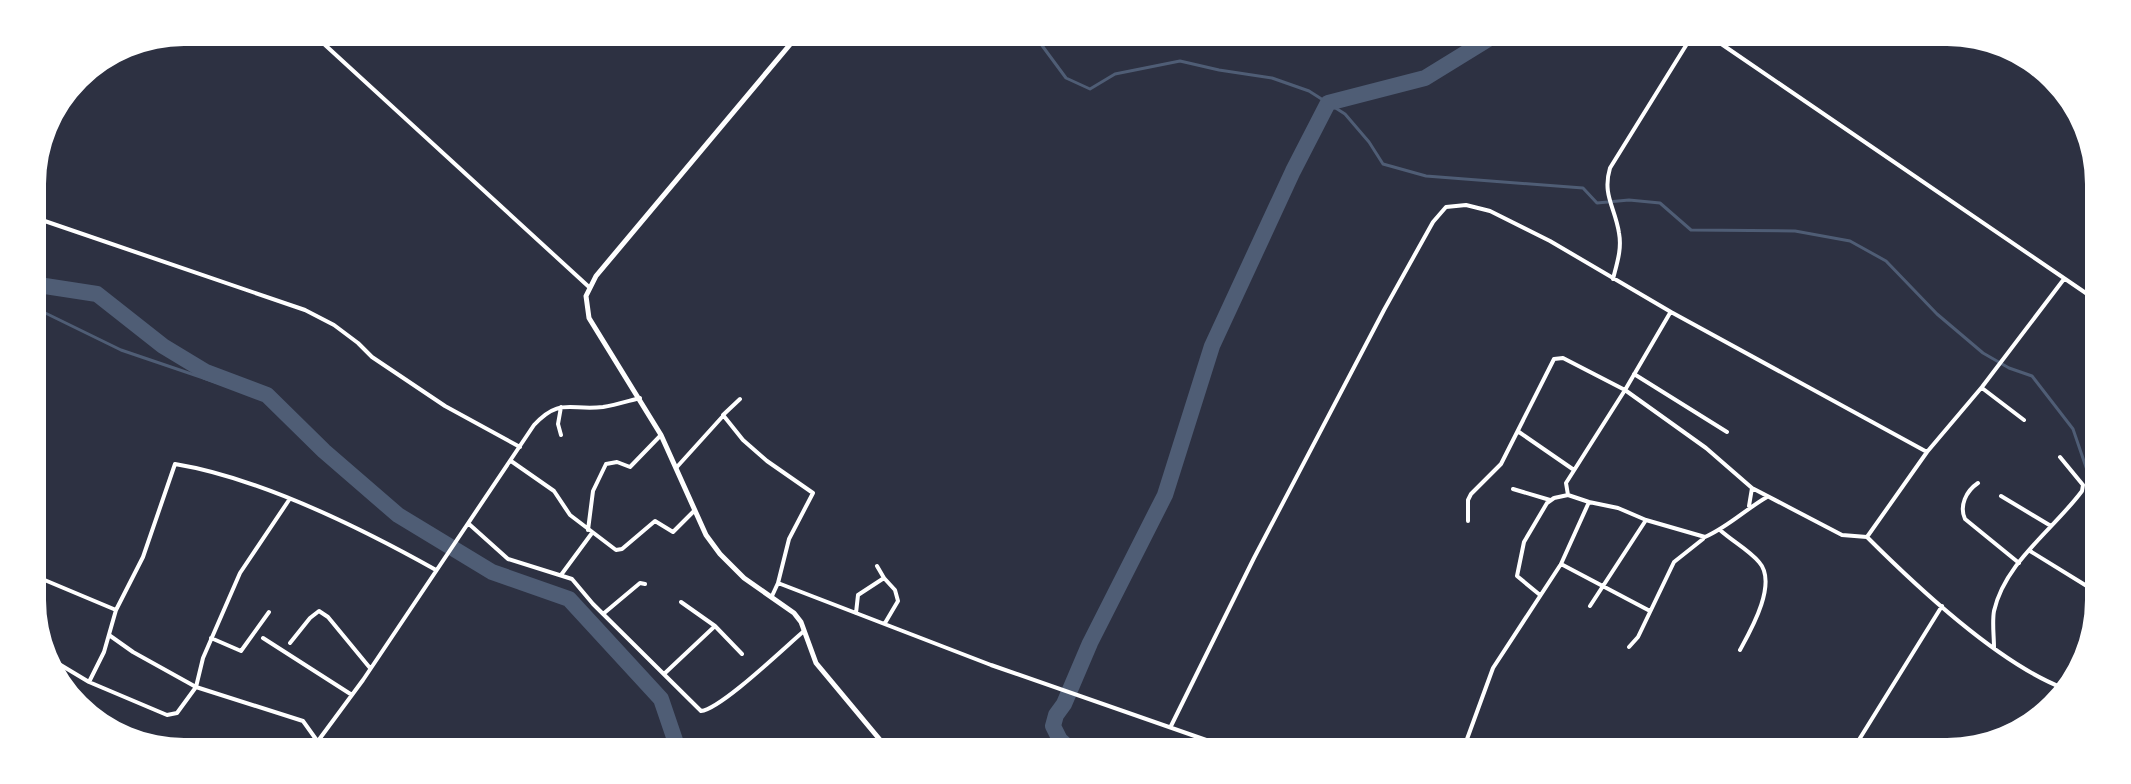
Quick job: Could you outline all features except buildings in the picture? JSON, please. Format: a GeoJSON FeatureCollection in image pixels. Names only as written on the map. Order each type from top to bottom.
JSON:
{"type":"FeatureCollection","features":[{"type":"Feature","properties":{"kind":"street"},"geometry":{"type":"LineString","coordinates":[[326,46],[589,287]]}},
{"type":"Feature","properties":{"kind":"street"},"geometry":{"type":"LineString","coordinates":[[789,46],[589,287],[586,296],[589,318],[661,435],[706,535],[744,578],[794,613],[816,663],[878,738]]}},
{"type":"Feature","properties":{"kind":"street"},"geometry":{"type":"LineString","coordinates":[[1613,279],[1620,249],[1618,228],[1607,194],[1607,180],[1614,159],[1686,46]]}},
{"type":"Feature","properties":{"kind":"street"},"geometry":{"type":"LineString","coordinates":[[1724,46],[2085,293]]}},
{"type":"Feature","properties":{"kind":"street"},"geometry":{"type":"LineString","coordinates":[[1171,726],[1254,558],[1384,310],[1439,213],[1446,207],[1456,205],[1490,211],[1550,241],[1671,312],[1927,452]]}},
{"type":"Feature","properties":{"kind":"street"},"geometry":{"type":"LineString","coordinates":[[46,221],[305,310],[334,325],[372,357],[445,406],[520,447]]}},
{"type":"Feature","properties":{"kind":"street"},"geometry":{"type":"LineString","coordinates":[[1867,537],[1927,452],[1982,387],[2064,279]]}},
{"type":"Feature","properties":{"kind":"street"},"geometry":{"type":"LineString","coordinates":[[1568,495],[1565,487],[1574,470],[1671,312]]}},
{"type":"Feature","properties":{"kind":"street"},"geometry":{"type":"LineString","coordinates":[[1468,521],[1471,494],[1496,471],[1557,357],[1563,358],[1625,390],[1706,448],[1767,497],[1842,535],[1867,537],[1942,606],[1994,648],[2038,678],[2055,685]]}},
{"type":"Feature","properties":{"kind":"street"},"geometry":{"type":"LineString","coordinates":[[1634,374],[1727,432]]}},
{"type":"Feature","properties":{"kind":"street"},"geometry":{"type":"LineString","coordinates":[[1982,387],[2024,420]]}},
{"type":"Feature","properties":{"kind":"street"},"geometry":{"type":"LineString","coordinates":[[321,738],[546,412],[561,407],[603,407],[640,398]]}},
{"type":"Feature","properties":{"kind":"street"},"geometry":{"type":"LineString","coordinates":[[676,468],[740,399]]}},
{"type":"Feature","properties":{"kind":"street"},"geometry":{"type":"LineString","coordinates":[[561,407],[558,424],[561,435]]}},
{"type":"Feature","properties":{"kind":"street"},"geometry":{"type":"LineString","coordinates":[[723,415],[743,440],[813,494],[789,539],[772,596]]}},
{"type":"Feature","properties":{"kind":"street"},"geometry":{"type":"LineString","coordinates":[[1519,432],[1574,470]]}},
{"type":"Feature","properties":{"kind":"street"},"geometry":{"type":"LineString","coordinates":[[561,575],[590,532],[593,491],[606,464],[617,462],[630,467],[661,435]]}},
{"type":"Feature","properties":{"kind":"street"},"geometry":{"type":"LineString","coordinates":[[1994,648],[1994,613],[2000,594],[2019,563],[2074,502],[2083,485],[2060,457]]}},
{"type":"Feature","properties":{"kind":"street"},"geometry":{"type":"LineString","coordinates":[[511,461],[554,491],[565,511],[612,549],[619,551],[651,523],[659,522],[673,532],[695,511]]}},
{"type":"Feature","properties":{"kind":"street"},"geometry":{"type":"LineString","coordinates":[[89,682],[116,610],[143,557],[175,464],[238,481],[289,500],[378,538],[436,570]]}},
{"type":"Feature","properties":{"kind":"street"},"geometry":{"type":"LineString","coordinates":[[1978,483],[1964,502],[1962,512],[1965,519],[2019,563]]}},
{"type":"Feature","properties":{"kind":"street"},"geometry":{"type":"LineString","coordinates":[[1749,508],[1752,488]]}},
{"type":"Feature","properties":{"kind":"street"},"geometry":{"type":"LineString","coordinates":[[1513,489],[1550,500],[1568,495],[1705,537]]}},
{"type":"Feature","properties":{"kind":"street"},"geometry":{"type":"LineString","coordinates":[[2001,496],[2051,526]]}},
{"type":"Feature","properties":{"kind":"street"},"geometry":{"type":"LineString","coordinates":[[1629,647],[1674,562],[1705,537],[1767,497]]}},
{"type":"Feature","properties":{"kind":"street"},"geometry":{"type":"LineString","coordinates":[[63,667],[89,682],[167,715],[177,713],[196,687],[203,658],[240,573],[289,500]]}},
{"type":"Feature","properties":{"kind":"street"},"geometry":{"type":"LineString","coordinates":[[1540,595],[1517,576],[1524,542],[1550,500]]}},
{"type":"Feature","properties":{"kind":"street"},"geometry":{"type":"LineString","coordinates":[[1467,738],[1493,668],[1561,564],[1589,502]]}},
{"type":"Feature","properties":{"kind":"street"},"geometry":{"type":"LineString","coordinates":[[1590,606],[1646,520]]}},
{"type":"Feature","properties":{"kind":"street"},"geometry":{"type":"LineString","coordinates":[[469,524],[508,559],[561,575],[578,584],[603,614],[700,710],[706,711],[804,631]]}},
{"type":"Feature","properties":{"kind":"street"},"geometry":{"type":"LineString","coordinates":[[1720,530],[1759,562],[1766,578],[1756,621],[1740,650]]}},
{"type":"Feature","properties":{"kind":"street"},"geometry":{"type":"LineString","coordinates":[[2030,551],[2085,585]]}},
{"type":"Feature","properties":{"kind":"street"},"geometry":{"type":"LineString","coordinates":[[1561,564],[1650,611]]}},
{"type":"Feature","properties":{"kind":"street"},"geometry":{"type":"LineString","coordinates":[[877,566],[895,590],[898,601],[885,623]]}},
{"type":"Feature","properties":{"kind":"street"},"geometry":{"type":"LineString","coordinates":[[856,613],[858,595],[884,578]]}},
{"type":"Feature","properties":{"kind":"street"},"geometry":{"type":"LineString","coordinates":[[46,581],[116,610]]}},
{"type":"Feature","properties":{"kind":"street"},"geometry":{"type":"LineString","coordinates":[[603,614],[640,583],[645,584]]}},
{"type":"Feature","properties":{"kind":"street"},"geometry":{"type":"LineString","coordinates":[[778,583],[1030,679],[1203,738]]}},
{"type":"Feature","properties":{"kind":"street"},"geometry":{"type":"LineString","coordinates":[[681,602],[715,626],[742,654]]}},
{"type":"Feature","properties":{"kind":"street"},"geometry":{"type":"LineString","coordinates":[[1860,738],[1942,606]]}},
{"type":"Feature","properties":{"kind":"street"},"geometry":{"type":"LineString","coordinates":[[290,643],[319,611],[328,617],[370,668]]}},
{"type":"Feature","properties":{"kind":"street"},"geometry":{"type":"LineString","coordinates":[[211,638],[241,651],[269,612]]}},
{"type":"Feature","properties":{"kind":"street"},"geometry":{"type":"LineString","coordinates":[[664,674],[715,626]]}},
{"type":"Feature","properties":{"kind":"street"},"geometry":{"type":"LineString","coordinates":[[109,635],[196,687],[303,721],[314,738]]}},
{"type":"Feature","properties":{"kind":"street"},"geometry":{"type":"LineString","coordinates":[[263,638],[352,695]]}},
{"type":"Feature","properties":{"kind":"waterway"},"geometry":{"type":"LineString","coordinates":[[1042,46],[1066,78],[1090,89],[1115,74],[1180,61],[1272,78],[1309,91],[1345,114],[1383,164],[1426,176],[1583,188],[1597,203],[1629,200],[1660,203],[1691,230],[1795,231],[1850,241],[1886,261],[1937,314],[1983,353],[2009,368],[2032,376],[2073,429],[2085,464]]}},
{"type":"Feature","properties":{"kind":"waterway"},"geometry":{"type":"LineString","coordinates":[[1059,738],[1053,726],[1056,715],[1165,495],[1212,346],[1328,103],[1425,78],[1477,46]]}},
{"type":"Feature","properties":{"kind":"waterway"},"geometry":{"type":"LineString","coordinates":[[46,286],[97,294],[163,346],[206,372],[267,395],[324,451],[398,515],[492,572],[569,599],[661,699],[674,738]]}},
{"type":"Feature","properties":{"kind":"waterway"},"geometry":{"type":"LineString","coordinates":[[46,313],[121,350],[270,403]]}}]}
